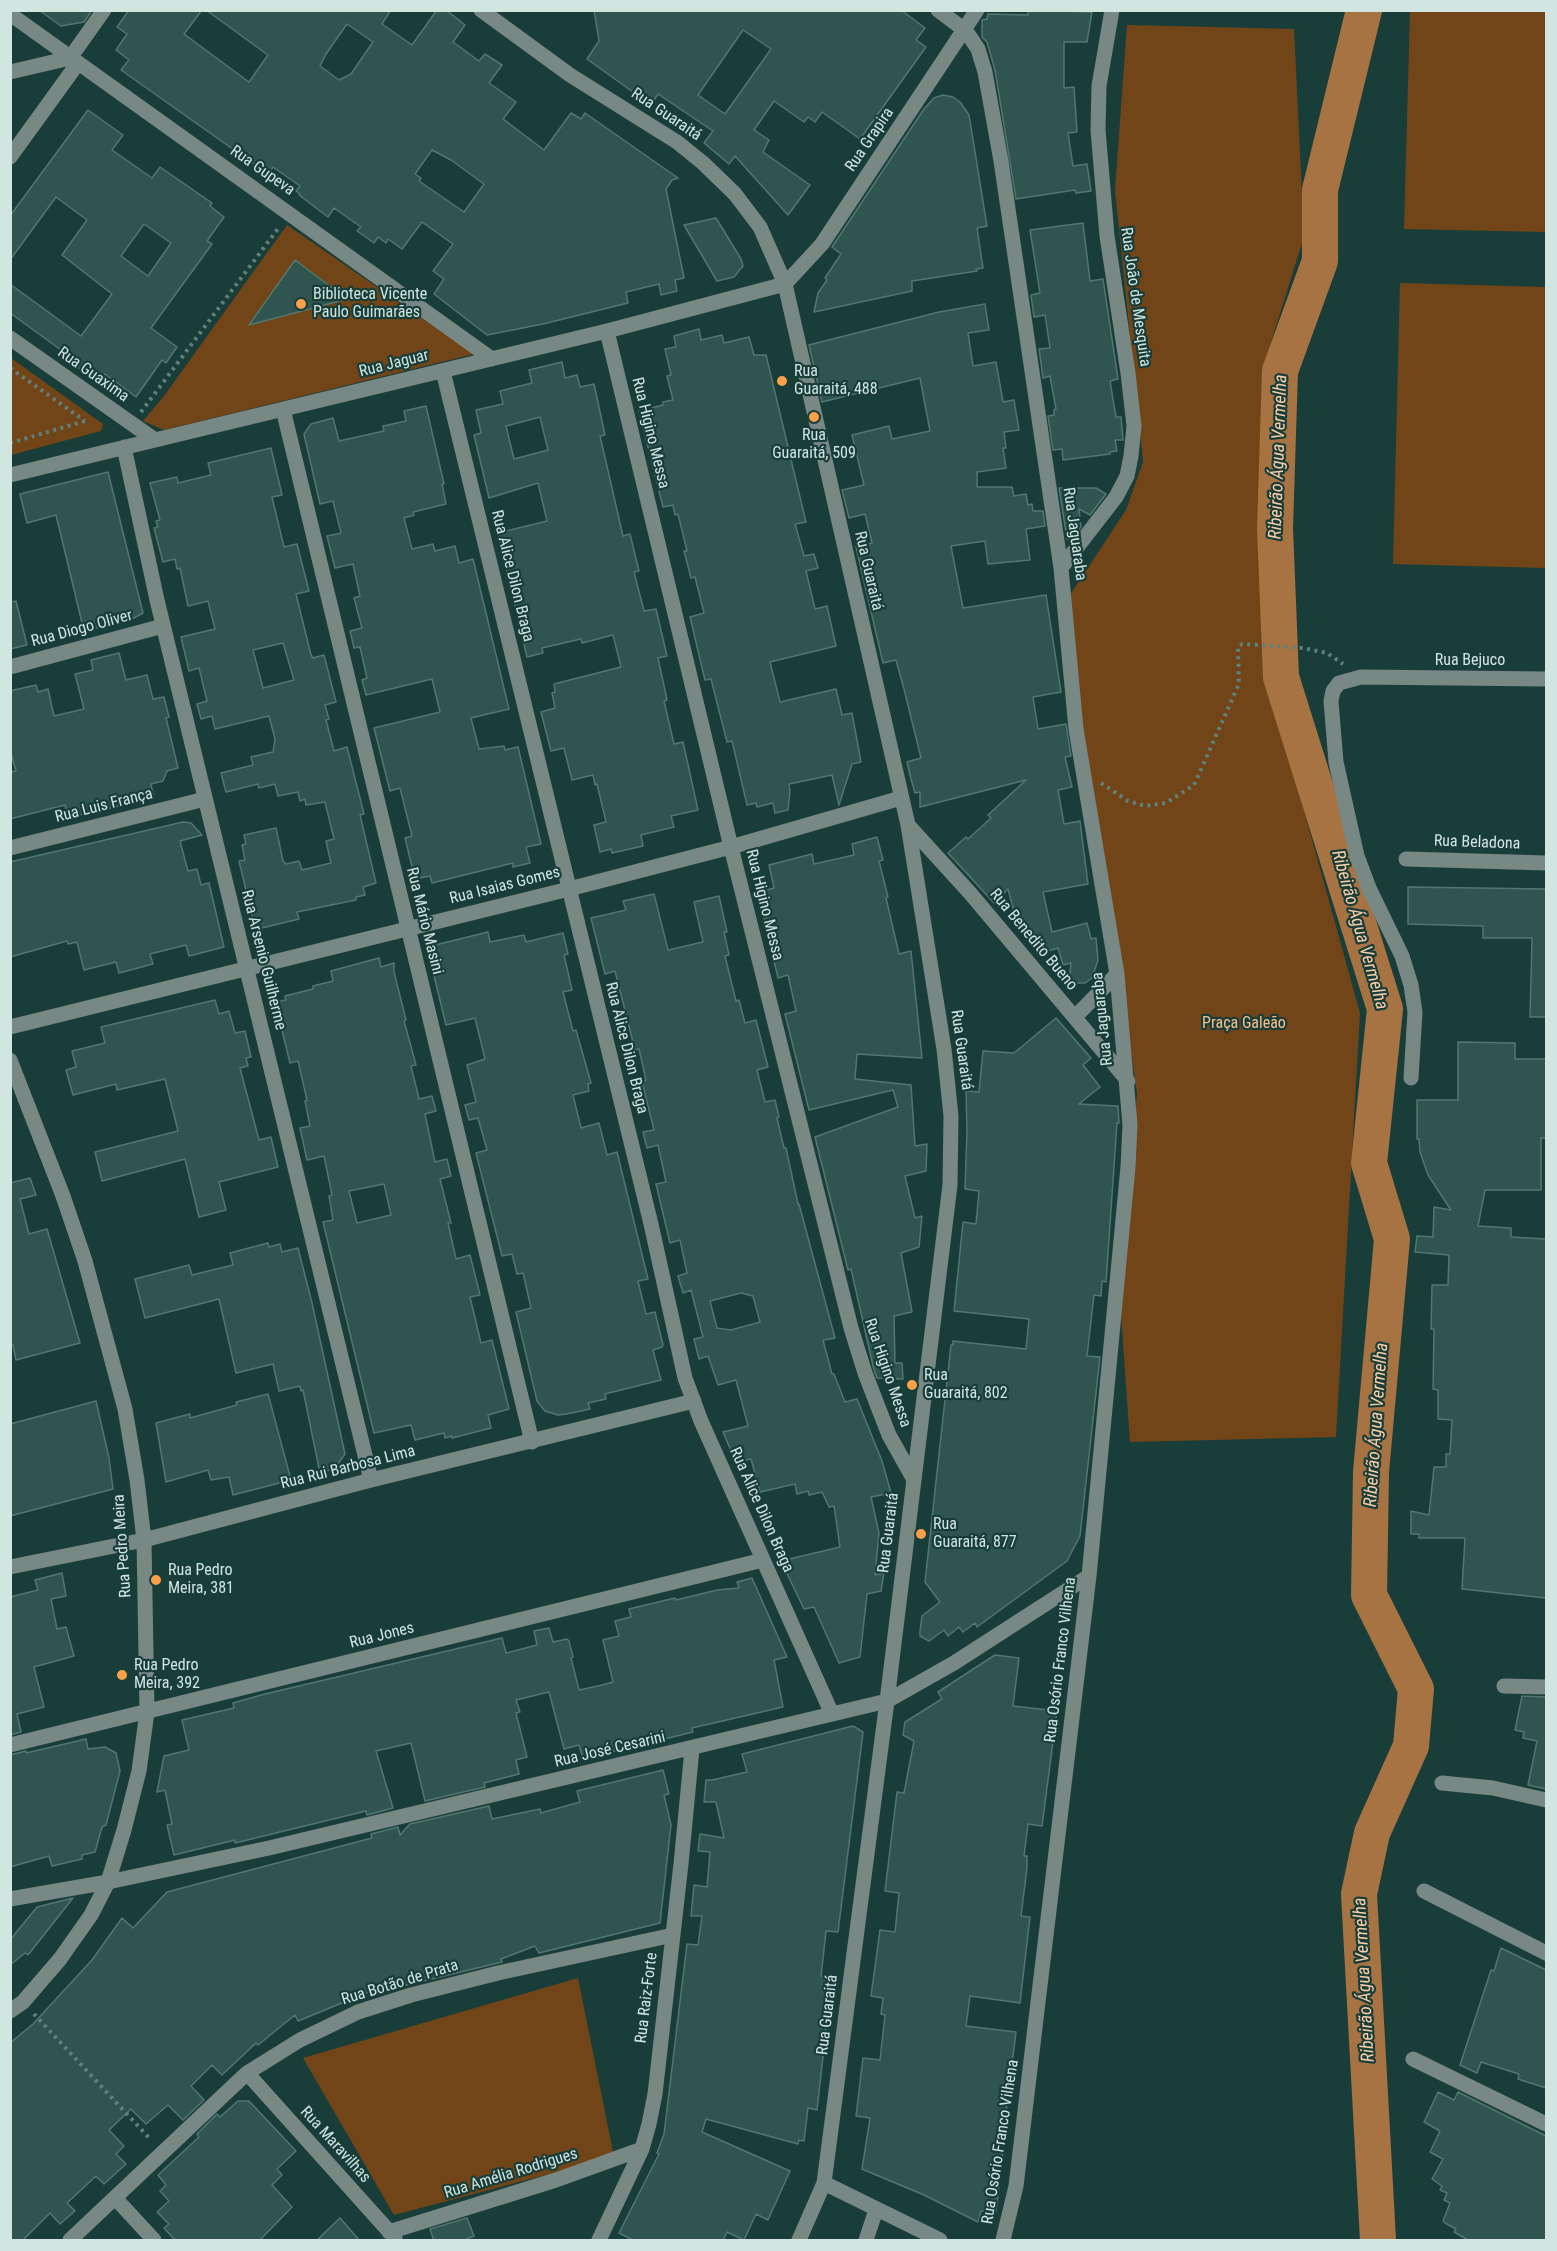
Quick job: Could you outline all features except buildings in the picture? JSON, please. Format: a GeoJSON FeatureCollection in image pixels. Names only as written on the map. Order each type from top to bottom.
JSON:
{"type":"FeatureCollection","features":[{"type":"Feature","properties":{"kind":"street"},"geometry":{"type":"LineString","coordinates":[[10,157],[74,61],[104,10]]}},
{"type":"Feature","properties":{"kind":"street","name":"Rua Guaraitá"},"geometry":{"type":"LineString","coordinates":[[481,10],[570,75],[677,142],[735,194],[760,227],[785,284],[908,825],[944,1049],[951,1116],[950,1185],[887,1701],[824,2183],[799,2241]]}},
{"type":"Feature","properties":{"kind":"street","name":"Rua Jaguaraba"},"geometry":{"type":"LineString","coordinates":[[938,10],[966,31],[978,49],[985,72],[1001,161],[1061,568],[1076,729],[1118,974],[1128,1081]]}},
{"type":"Feature","properties":{"kind":"street","name":"Rua Grapira"},"geometry":{"type":"LineString","coordinates":[[785,284],[822,243],[978,10]]}},
{"type":"Feature","properties":{"kind":"street","name":"Rua João de Mesquita"},"geometry":{"type":"LineString","coordinates":[[1061,568],[1116,497],[1127,476],[1134,426],[1107,236],[1098,130],[1099,86],[1112,10]]}},
{"type":"Feature","properties":{"kind":"street","name":"Rua Gupeva"},"geometry":{"type":"LineString","coordinates":[[10,14],[492,359]]}},
{"type":"Feature","properties":{"kind":"street"},"geometry":{"type":"LineString","coordinates":[[10,72],[74,61]]}},
{"type":"Feature","properties":{"kind":"street","name":"Rua Jaguar"},"geometry":{"type":"LineString","coordinates":[[10,475],[607,331],[785,284]]}},
{"type":"Feature","properties":{"kind":"street","name":"Rua Higino Messa"},"geometry":{"type":"LineString","coordinates":[[607,331],[731,847],[851,1328],[886,1427],[913,1478]]}},
{"type":"Feature","properties":{"kind":"street","name":"Rua Guaxima"},"geometry":{"type":"LineString","coordinates":[[10,338],[155,440]]}},
{"type":"Feature","properties":{"kind":"street","name":"Rua Alice Dilon Braga"},"geometry":{"type":"LineString","coordinates":[[443,370],[651,1224],[685,1378],[832,1714]]}},
{"type":"Feature","properties":{"kind":"street","name":"Rua Mário Masini"},"geometry":{"type":"LineString","coordinates":[[283,409],[532,1442]]}},
{"type":"Feature","properties":{"kind":"street","name":"Rua Arsenio Guilherme"},"geometry":{"type":"LineString","coordinates":[[124,447],[163,626],[371,1480]]}},
{"type":"Feature","properties":{"kind":"street","name":"Rua Diogo Oliver"},"geometry":{"type":"LineString","coordinates":[[10,667],[163,626]]}},
{"type":"Feature","properties":{"kind":"street"},"geometry":{"type":"LineString","coordinates":[[1361,677],[1339,683],[1333,691],[1331,701],[1336,762],[1357,856],[1368,888],[1402,956],[1411,985],[1415,1012],[1411,1078]]}},
{"type":"Feature","properties":{"kind":"street","name":"Rua Bejuco"},"geometry":{"type":"LineString","coordinates":[[1361,677],[1546,679]]}},
{"type":"Feature","properties":{"kind":"street","name":"Rua Isaias Gomes"},"geometry":{"type":"LineString","coordinates":[[10,1027],[569,889],[731,847],[901,798]]}},
{"type":"Feature","properties":{"kind":"street","name":"Rua Luis França"},"geometry":{"type":"LineString","coordinates":[[10,848],[205,799]]}},
{"type":"Feature","properties":{"kind":"street","name":"Rua Benedito Bueno"},"geometry":{"type":"LineString","coordinates":[[908,825],[970,892],[1128,1081]]}},
{"type":"Feature","properties":{"kind":"street","name":"Rua Beladona"},"geometry":{"type":"LineString","coordinates":[[1406,859],[1546,863]]}},
{"type":"Feature","properties":{"kind":"street"},"geometry":{"type":"LineString","coordinates":[[1075,1017],[1118,974]]}},
{"type":"Feature","properties":{"kind":"street","name":"Rua Pedro Meira"},"geometry":{"type":"LineString","coordinates":[[10,1059],[63,1196],[101,1317],[125,1409],[144,1540],[147,1712],[139,1771],[108,1882],[91,1915],[60,1959],[17,2007]]}},
{"type":"Feature","properties":{"kind":"street","name":"Rua Osório Franco Vilhena"},"geometry":{"type":"LineString","coordinates":[[1003,2241],[1016,2186],[1023,2136],[1089,1575],[1128,1167],[1130,1125],[1128,1081]]}},
{"type":"Feature","properties":{"kind":"street","name":"Rua Rui Barbosa Lima"},"geometry":{"type":"LineString","coordinates":[[10,1567],[144,1540],[371,1480],[694,1401]]}},
{"type":"Feature","properties":{"kind":"street","name":"Rua Jones"},"geometry":{"type":"LineString","coordinates":[[10,1745],[763,1560]]}},
{"type":"Feature","properties":{"kind":"street","name":"Rua José Cesarini"},"geometry":{"type":"LineString","coordinates":[[10,1899],[108,1882],[268,1848],[887,1701],[954,1663],[1089,1575]]}},
{"type":"Feature","properties":{"kind":"street"},"geometry":{"type":"LineString","coordinates":[[1504,1686],[1546,1687]]}},
{"type":"Feature","properties":{"kind":"street","name":"Rua Raiz-Forte"},"geometry":{"type":"LineString","coordinates":[[599,2241],[642,2149],[655,2094],[692,1749]]}},
{"type":"Feature","properties":{"kind":"street"},"geometry":{"type":"LineString","coordinates":[[1442,1783],[1493,1788],[1546,1800]]}},
{"type":"Feature","properties":{"kind":"street"},"geometry":{"type":"LineString","coordinates":[[1424,1891],[1546,1953]]}},
{"type":"Feature","properties":{"kind":"street","name":"Rua Botão de Prata"},"geometry":{"type":"LineString","coordinates":[[70,2241],[247,2073],[300,2040],[358,2012],[411,1995],[498,1973],[673,1935]]}},
{"type":"Feature","properties":{"kind":"street"},"geometry":{"type":"LineString","coordinates":[[1413,2059],[1546,2124]]}},
{"type":"Feature","properties":{"kind":"street","name":"Rua Maravilhas"},"geometry":{"type":"LineString","coordinates":[[247,2073],[393,2236]]}},
{"type":"Feature","properties":{"kind":"street","name":"Rua Amélia Rodrigues"},"geometry":{"type":"LineString","coordinates":[[393,2236],[642,2149]]}},
{"type":"Feature","properties":{"kind":"street"},"geometry":{"type":"LineString","coordinates":[[824,2183],[940,2241]]}},
{"type":"Feature","properties":{"kind":"street"},"geometry":{"type":"LineString","coordinates":[[116,2199],[154,2241]]}},
{"type":"Feature","properties":{"kind":"street"},"geometry":{"type":"LineString","coordinates":[[866,2241],[876,2210]]}},
{"type":"Feature","properties":{"kind":"path"},"geometry":{"type":"LineString","coordinates":[[132,424],[290,213]]}},
{"type":"Feature","properties":{"kind":"path"},"geometry":{"type":"LineString","coordinates":[[10,368],[86,421],[10,443]]}},
{"type":"Feature","properties":{"kind":"path"},"geometry":{"type":"LineString","coordinates":[[1083,771],[1128,801],[1145,806],[1166,803],[1194,785],[1239,684],[1238,647],[1248,644],[1303,648],[1327,653],[1361,677]]}},
{"type":"Feature","properties":{"kind":"path"},"geometry":{"type":"LineString","coordinates":[[17,2007],[163,2153]]}},
{"type":"Feature","properties":{"kind":"green space"},"geometry":{"type":"Polygon","coordinates":[[[1410,11],[1546,11],[1546,232],[1404,229],[1410,11]]]}},
{"type":"Feature","properties":{"kind":"green space","name":"Praça Galeão"},"geometry":{"type":"Polygon","coordinates":[[[1127,25],[1294,29],[1304,237],[1267,355],[1264,481],[1265,670],[1360,1013],[1336,1437],[1130,1442],[1121,1314],[1137,1093],[1105,867],[1062,607],[1126,510],[1143,462],[1115,190],[1127,25]]]}},
{"type":"Feature","properties":{"kind":"green space"},"geometry":{"type":"Polygon","coordinates":[[[287,225],[474,354],[164,430],[143,421],[164,396],[287,225]]]}},
{"type":"Feature","properties":{"kind":"green space"},"geometry":{"type":"Polygon","coordinates":[[[1400,283],[1546,287],[1546,568],[1393,564],[1400,283]]]}},
{"type":"Feature","properties":{"kind":"green space"},"geometry":{"type":"Polygon","coordinates":[[[11,358],[103,424],[101,431],[11,455],[11,358]]]}},
{"type":"Feature","properties":{"kind":"green space"},"geometry":{"type":"Polygon","coordinates":[[[578,1978],[614,2157],[394,2215],[303,2058],[578,1978]]]}},
{"type":"Feature","properties":{"kind":"waterway","name":"Ribeirão Água Vermelha"},"geometry":{"type":"LineString","coordinates":[[1364,10],[1320,190],[1320,261],[1280,371],[1275,528],[1281,677],[1385,1009],[1369,1163],[1392,1239],[1371,1472],[1369,1595],[1416,1689],[1411,1746],[1372,1833],[1359,1894],[1378,2240]]}},
{"type":"Feature","properties":{"kind":"place","name":"Biblioteca Vicente Paulo Guimarães"},"geometry":{"type":"Point","coordinates":[301,304]}},
{"type":"Feature","properties":{"kind":"place","name":"Rua Guaraitá, 488"},"geometry":{"type":"Point","coordinates":[782,381]}},
{"type":"Feature","properties":{"kind":"place","name":"Rua Guaraitá, 509"},"geometry":{"type":"Point","coordinates":[814,417]}},
{"type":"Feature","properties":{"kind":"place","name":"Rua Guaraitá, 802"},"geometry":{"type":"Point","coordinates":[912,1385]}},
{"type":"Feature","properties":{"kind":"place","name":"Rua Guaraitá, 877"},"geometry":{"type":"Point","coordinates":[921,1534]}},
{"type":"Feature","properties":{"kind":"place","name":"Rua Pedro Meira, 381"},"geometry":{"type":"Point","coordinates":[156,1580]}},
{"type":"Feature","properties":{"kind":"place","name":"Rua Pedro Meira, 392"},"geometry":{"type":"Point","coordinates":[122,1675]}}]}
